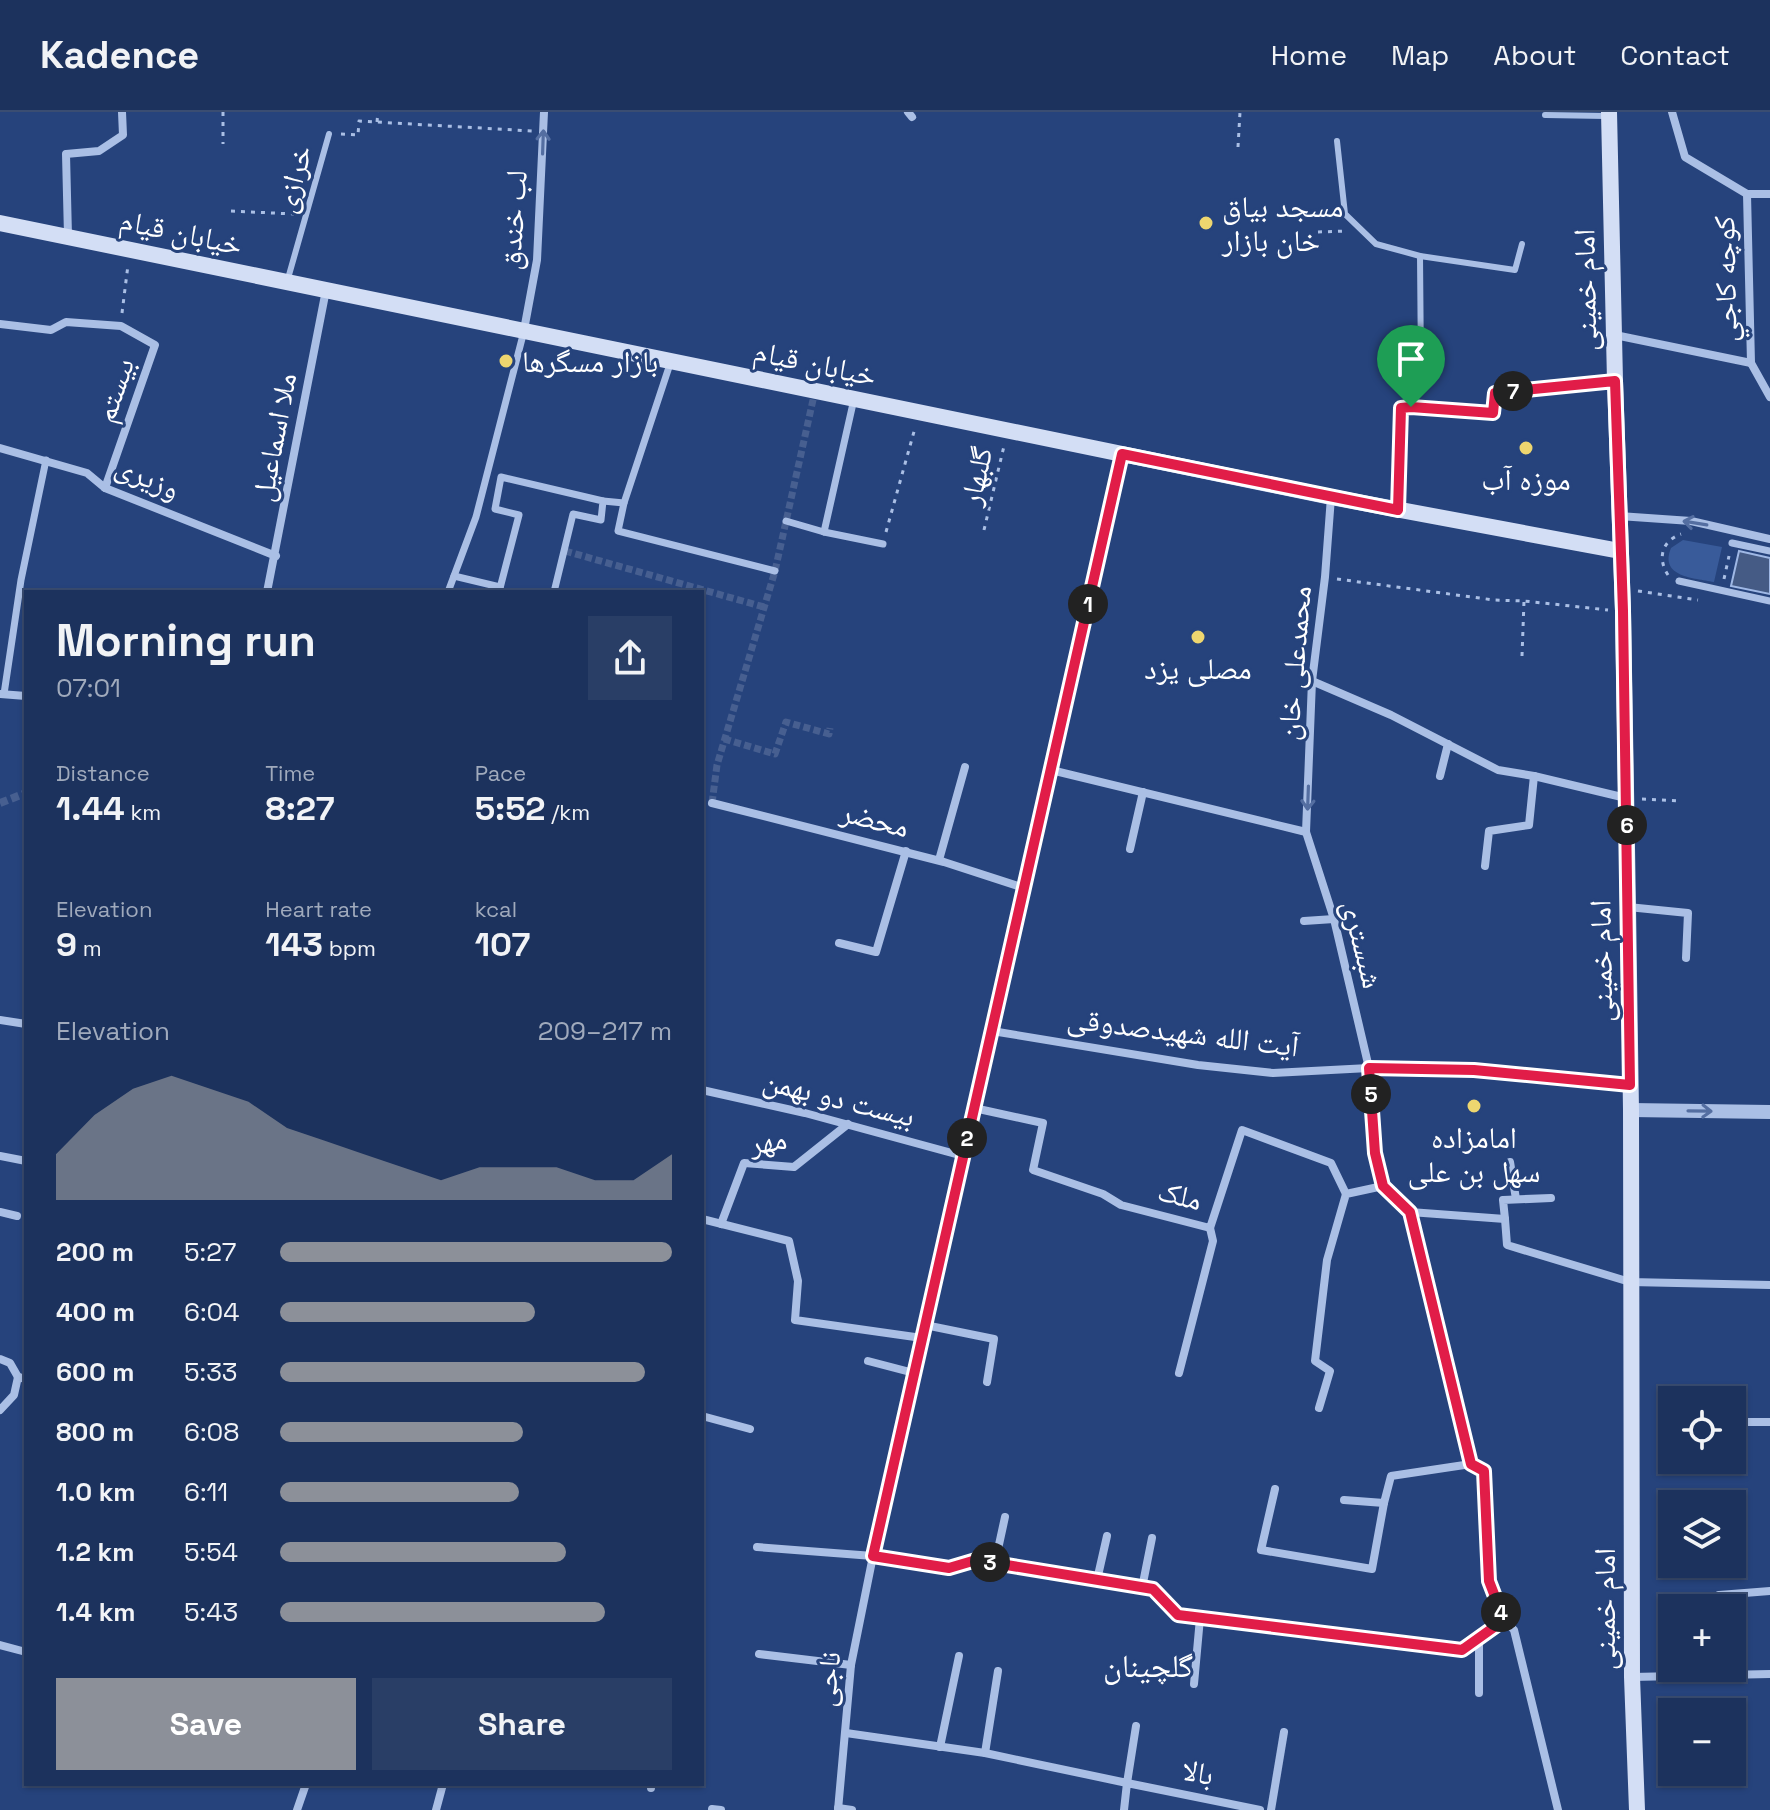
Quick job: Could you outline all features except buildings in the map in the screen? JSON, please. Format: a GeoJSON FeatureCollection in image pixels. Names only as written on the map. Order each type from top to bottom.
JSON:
{"type":"FeatureCollection","features":[{"type":"Feature","properties":{"kind":"main road","name":"امام خمینی"},"geometry":{"type":"LineString","coordinates":[[1609,114],[1628,907],[1632,1677],[1637,1810]]}},
{"type":"Feature","properties":{"kind":"main road","name":"خیابان قیام"},"geometry":{"type":"LineString","coordinates":[[0,223],[1331,497],[1620,551]]}},
{"type":"Feature","properties":{"kind":"street"},"geometry":{"type":"LineString","coordinates":[[68,237],[66,154],[99,151],[123,135],[122,112]]}},
{"type":"Feature","properties":{"kind":"street","name":"لب خندق"},"geometry":{"type":"LineString","coordinates":[[524,331],[537,260],[544,112]]}},
{"type":"Feature","properties":{"kind":"street"},"geometry":{"type":"LineString","coordinates":[[1672,112],[1685,157],[1747,194],[1770,194]]}},
{"type":"Feature","properties":{"kind":"street","name":"کوچه کاجي"},"geometry":{"type":"LineString","coordinates":[[1747,194],[1751,363]]}},
{"type":"Feature","properties":{"kind":"street","name":"ملا اسماعیل"},"geometry":{"type":"LineString","coordinates":[[268,590],[326,290]]}},
{"type":"Feature","properties":{"kind":"street"},"geometry":{"type":"LineString","coordinates":[[0,324],[51,330],[66,322],[121,326]]}},
{"type":"Feature","properties":{"kind":"street","name":"بیستم"},"geometry":{"type":"LineString","coordinates":[[105,488],[155,345],[121,326]]}},
{"type":"Feature","properties":{"kind":"street"},"geometry":{"type":"LineString","coordinates":[[449,590],[476,517],[524,331]]}},
{"type":"Feature","properties":{"kind":"street"},"geometry":{"type":"LineString","coordinates":[[1614,335],[1751,363],[1770,397]]}},
{"type":"Feature","properties":{"kind":"street"},"geometry":{"type":"LineString","coordinates":[[671,361],[624,503],[618,531],[775,571]]}},
{"type":"Feature","properties":{"kind":"street"},"geometry":{"type":"LineString","coordinates":[[824,532],[854,399]]}},
{"type":"Feature","properties":{"kind":"street","name":"وزیری"},"geometry":{"type":"LineString","coordinates":[[0,448],[87,473],[105,488],[276,556]]}},
{"type":"Feature","properties":{"kind":"street","name":"ناجی"},"geometry":{"type":"LineString","coordinates":[[838,1809],[851,1665],[873,1556],[1122,454]]}},
{"type":"Feature","properties":{"kind":"street"},"geometry":{"type":"LineString","coordinates":[[24,696],[2,694],[46,460]]}},
{"type":"Feature","properties":{"kind":"street"},"geometry":{"type":"LineString","coordinates":[[454,576],[499,590],[519,515],[495,509],[501,477],[624,503]]}},
{"type":"Feature","properties":{"kind":"street"},"geometry":{"type":"LineString","coordinates":[[486,478],[500,483]]}},
{"type":"Feature","properties":{"kind":"street","name":"محمدعلی خان"},"geometry":{"type":"LineString","coordinates":[[1306,832],[1312,681],[1331,497]]}},
{"type":"Feature","properties":{"kind":"street"},"geometry":{"type":"LineString","coordinates":[[554,590],[573,514],[601,520],[603,501]]}},
{"type":"Feature","properties":{"kind":"street"},"geometry":{"type":"LineString","coordinates":[[1619,516],[1691,521],[1770,539]]}},
{"type":"Feature","properties":{"kind":"street"},"geometry":{"type":"LineString","coordinates":[[786,521],[883,544]]}},
{"type":"Feature","properties":{"kind":"street"},"geometry":{"type":"LineString","coordinates":[[1732,543],[1770,551]]}},
{"type":"Feature","properties":{"kind":"street"},"geometry":{"type":"LineString","coordinates":[[1679,581],[1770,601]]}},
{"type":"Feature","properties":{"kind":"street"},"geometry":{"type":"LineString","coordinates":[[1312,681],[1391,715],[1498,770],[1626,798]]}},
{"type":"Feature","properties":{"kind":"street"},"geometry":{"type":"LineString","coordinates":[[1440,776],[1448,744]]}},
{"type":"Feature","properties":{"kind":"street"},"geometry":{"type":"LineString","coordinates":[[939,860],[965,767]]}},
{"type":"Feature","properties":{"kind":"street"},"geometry":{"type":"LineString","coordinates":[[1051,770],[1306,832]]}},
{"type":"Feature","properties":{"kind":"street"},"geometry":{"type":"LineString","coordinates":[[1485,866],[1489,831],[1529,825],[1534,776]]}},
{"type":"Feature","properties":{"kind":"street"},"geometry":{"type":"LineString","coordinates":[[1130,849],[1143,792]]}},
{"type":"Feature","properties":{"kind":"street","name":"محضر"},"geometry":{"type":"LineString","coordinates":[[712,803],[906,851],[1024,888]]}},
{"type":"Feature","properties":{"kind":"street","name":"شبستری"},"geometry":{"type":"LineString","coordinates":[[1306,832],[1334,919],[1369,1068],[1375,1153],[1383,1186]]}},
{"type":"Feature","properties":{"kind":"street"},"geometry":{"type":"LineString","coordinates":[[839,943],[876,952],[906,851]]}},
{"type":"Feature","properties":{"kind":"street"},"geometry":{"type":"LineString","coordinates":[[1628,907],[1688,913],[1686,958]]}},
{"type":"Feature","properties":{"kind":"street"},"geometry":{"type":"LineString","coordinates":[[1304,921],[1334,919]]}},
{"type":"Feature","properties":{"kind":"street"},"geometry":{"type":"LineString","coordinates":[[0,1020],[24,1024]]}},
{"type":"Feature","properties":{"kind":"street","name":"آیت الله شهیدصدوقی"},"geometry":{"type":"LineString","coordinates":[[992,1031],[1198,1065],[1273,1073],[1369,1068],[1474,1070],[1587,1081]]}},
{"type":"Feature","properties":{"kind":"street","name":"بیست دو بهمن"},"geometry":{"type":"LineString","coordinates":[[704,1090],[805,1113],[963,1156]]}},
{"type":"Feature","properties":{"kind":"street","name":"ملک"},"geometry":{"type":"LineString","coordinates":[[974,1108],[1043,1123],[1033,1170],[1103,1194],[1121,1205],[1210,1228],[1242,1130],[1331,1163],[1346,1194]]}},
{"type":"Feature","properties":{"kind":"street"},"geometry":{"type":"LineString","coordinates":[[1631,1110],[1770,1112]]}},
{"type":"Feature","properties":{"kind":"street","name":"مهر"},"geometry":{"type":"LineString","coordinates":[[721,1224],[744,1163],[794,1167],[848,1124]]}},
{"type":"Feature","properties":{"kind":"street"},"geometry":{"type":"LineString","coordinates":[[0,1156],[24,1161]]}},
{"type":"Feature","properties":{"kind":"street"},"geometry":{"type":"LineString","coordinates":[[1510,1162],[1516,1199]]}},
{"type":"Feature","properties":{"kind":"street"},"geometry":{"type":"LineString","coordinates":[[1319,1408],[1330,1371],[1315,1361],[1327,1260],[1346,1194],[1383,1186],[1410,1212],[1471,1464]]}},
{"type":"Feature","properties":{"kind":"street"},"geometry":{"type":"LineString","coordinates":[[1551,1198],[1503,1200],[1507,1245],[1630,1282],[1770,1285]]}},
{"type":"Feature","properties":{"kind":"street"},"geometry":{"type":"LineString","coordinates":[[0,1212],[17,1216]]}},
{"type":"Feature","properties":{"kind":"street"},"geometry":{"type":"LineString","coordinates":[[1410,1212],[1505,1219]]}},
{"type":"Feature","properties":{"kind":"street"},"geometry":{"type":"LineString","coordinates":[[704,1220],[789,1241],[798,1281],[795,1320],[922,1338]]}},
{"type":"Feature","properties":{"kind":"street"},"geometry":{"type":"LineString","coordinates":[[1179,1373],[1213,1241],[1210,1228]]}},
{"type":"Feature","properties":{"kind":"street"},"geometry":{"type":"LineString","coordinates":[[925,1325],[994,1339],[987,1382]]}},
{"type":"Feature","properties":{"kind":"street"},"geometry":{"type":"LineString","coordinates":[[0,1359],[10,1363],[22,1378],[14,1395],[0,1410]]}},
{"type":"Feature","properties":{"kind":"street"},"geometry":{"type":"LineString","coordinates":[[868,1361],[914,1373]]}},
{"type":"Feature","properties":{"kind":"street"},"geometry":{"type":"LineString","coordinates":[[704,1417],[750,1429]]}},
{"type":"Feature","properties":{"kind":"street"},"geometry":{"type":"LineString","coordinates":[[1746,1422],[1770,1422]]}},
{"type":"Feature","properties":{"kind":"street"},"geometry":{"type":"LineString","coordinates":[[1275,1489],[1261,1550],[1372,1569],[1391,1476],[1471,1464],[1484,1471],[1489,1581],[1504,1620],[1514,1630],[1558,1810]]}},
{"type":"Feature","properties":{"kind":"street"},"geometry":{"type":"LineString","coordinates":[[1344,1500],[1384,1503]]}},
{"type":"Feature","properties":{"kind":"street"},"geometry":{"type":"LineString","coordinates":[[995,1563],[1005,1517]]}},
{"type":"Feature","properties":{"kind":"street"},"geometry":{"type":"LineString","coordinates":[[1097,1580],[1107,1536]]}},
{"type":"Feature","properties":{"kind":"street"},"geometry":{"type":"LineString","coordinates":[[1142,1588],[1152,1538]]}},
{"type":"Feature","properties":{"kind":"street"},"geometry":{"type":"LineString","coordinates":[[757,1547],[873,1556],[949,1568],[976,1560],[1153,1589],[1178,1615],[1462,1650],[1504,1620]]}},
{"type":"Feature","properties":{"kind":"street"},"geometry":{"type":"LineString","coordinates":[[1732,1594],[1770,1591]]}},
{"type":"Feature","properties":{"kind":"street"},"geometry":{"type":"LineString","coordinates":[[1194,1684],[1200,1618]]}},
{"type":"Feature","properties":{"kind":"street"},"geometry":{"type":"LineString","coordinates":[[1479,1638],[1479,1693]]}},
{"type":"Feature","properties":{"kind":"street"},"geometry":{"type":"LineString","coordinates":[[0,1645],[24,1651]]}},
{"type":"Feature","properties":{"kind":"street"},"geometry":{"type":"LineString","coordinates":[[759,1654],[851,1665]]}},
{"type":"Feature","properties":{"kind":"street"},"geometry":{"type":"LineString","coordinates":[[940,1747],[959,1656]]}},
{"type":"Feature","properties":{"kind":"street"},"geometry":{"type":"LineString","coordinates":[[985,1753],[998,1671]]}},
{"type":"Feature","properties":{"kind":"street"},"geometry":{"type":"LineString","coordinates":[[1632,1677],[1770,1674]]}},
{"type":"Feature","properties":{"kind":"street"},"geometry":{"type":"LineString","coordinates":[[1124,1810],[1136,1726]]}},
{"type":"Feature","properties":{"kind":"street"},"geometry":{"type":"LineString","coordinates":[[1271,1810],[1284,1732]]}},
{"type":"Feature","properties":{"kind":"street","name":"بالا"},"geometry":{"type":"LineString","coordinates":[[846,1733],[985,1753],[1260,1810]]}},
{"type":"Feature","properties":{"kind":"street"},"geometry":{"type":"LineString","coordinates":[[297,1810],[305,1786]]}},
{"type":"Feature","properties":{"kind":"street"},"geometry":{"type":"LineString","coordinates":[[436,1810],[442,1786]]}},
{"type":"Feature","properties":{"kind":"street"},"geometry":{"type":"LineString","coordinates":[[1207,1810],[1210,1798]]}},
{"type":"Feature","properties":{"kind":"street"},"geometry":{"type":"LineString","coordinates":[[838,1809],[852,1810]]}},
{"type":"Feature","properties":{"kind":"lane"},"geometry":{"type":"LineString","coordinates":[[1545,115],[1609,114]]}},
{"type":"Feature","properties":{"kind":"lane","name":"خرازی"},"geometry":{"type":"LineString","coordinates":[[287,282],[329,134]]}},
{"type":"Feature","properties":{"kind":"lane"},"geometry":{"type":"LineString","coordinates":[[1337,141],[1345,214],[1376,244],[1420,256],[1515,270],[1522,244]]}},
{"type":"Feature","properties":{"kind":"lane"},"geometry":{"type":"LineString","coordinates":[[1411,407],[1421,370],[1420,256]]}},
{"type":"Feature","properties":{"kind":"lane"},"geometry":{"type":"LineString","coordinates":[[1398,510],[1401,408],[1493,413],[1495,393],[1615,381]]}},
{"type":"Feature","properties":{"kind":"path"},"geometry":{"type":"LineString","coordinates":[[223,112],[223,144]]}},
{"type":"Feature","properties":{"kind":"path"},"geometry":{"type":"LineString","coordinates":[[377,122],[378,112]]}},
{"type":"Feature","properties":{"kind":"path"},"geometry":{"type":"LineString","coordinates":[[1238,147],[1240,112]]}},
{"type":"Feature","properties":{"kind":"path"},"geometry":{"type":"LineString","coordinates":[[329,134],[358,135],[359,121],[543,132]]}},
{"type":"Feature","properties":{"kind":"path"},"geometry":{"type":"LineString","coordinates":[[231,211],[306,214]]}},
{"type":"Feature","properties":{"kind":"path"},"geometry":{"type":"LineString","coordinates":[[1318,232],[1363,231]]}},
{"type":"Feature","properties":{"kind":"path"},"geometry":{"type":"LineString","coordinates":[[121,326],[130,250]]}},
{"type":"Feature","properties":{"kind":"path"},"geometry":{"type":"LineString","coordinates":[[883,544],[919,413]]}},
{"type":"Feature","properties":{"kind":"path","name":"گلبهار"},"geometry":{"type":"LineString","coordinates":[[984,530],[1007,431]]}},
{"type":"Feature","properties":{"kind":"path"},"geometry":{"type":"LineString","coordinates":[[1679,581],[1665,571],[1661,562],[1662,553],[1672,537],[1690,534]]}},
{"type":"Feature","properties":{"kind":"path"},"geometry":{"type":"LineString","coordinates":[[1622,589],[1719,603],[1732,543]]}},
{"type":"Feature","properties":{"kind":"path"},"geometry":{"type":"LineString","coordinates":[[1325,577],[1494,600],[1623,611]]}},
{"type":"Feature","properties":{"kind":"path"},"geometry":{"type":"LineString","coordinates":[[1522,656],[1524,601]]}},
{"type":"Feature","properties":{"kind":"path"},"geometry":{"type":"LineString","coordinates":[[1626,798],[1681,801]]}},
{"type":"Feature","properties":{"kind":"path"},"geometry":{"type":"LineString","coordinates":[[1587,1081],[1630,1085]]}},
{"type":"Feature","properties":{"kind":"shaded area"},"geometry":{"type":"Polygon","coordinates":[[[1683,540],[1722,547],[1714,582],[1680,574],[1670,565],[1671,548],[1683,540]]]}},
{"type":"Feature","properties":{"kind":"shaded area"},"geometry":{"type":"Polygon","coordinates":[[[1739,551],[1770,558],[1770,594],[1731,586],[1739,551]]]}},
{"type":"Feature","properties":{"kind":"tunnel"},"geometry":{"type":"LineString","coordinates":[[712,803],[717,765],[775,571],[815,391]]}},
{"type":"Feature","properties":{"kind":"tunnel"},"geometry":{"type":"LineString","coordinates":[[565,551],[704,590]]}},
{"type":"Feature","properties":{"kind":"tunnel"},"geometry":{"type":"LineString","coordinates":[[704,590],[764,607]]}},
{"type":"Feature","properties":{"kind":"tunnel"},"geometry":{"type":"LineString","coordinates":[[724,739],[775,754],[786,722],[829,734],[830,728]]}},
{"type":"Feature","properties":{"kind":"tunnel"},"geometry":{"type":"LineString","coordinates":[[0,803],[24,794]]}},
{"type":"Feature","properties":{"kind":"place","name":"مسجد بیاق خان بازار"},"geometry":{"type":"Point","coordinates":[1206,223]}},
{"type":"Feature","properties":{"kind":"place","name":"بازار مسگرها"},"geometry":{"type":"Point","coordinates":[506,361]}},
{"type":"Feature","properties":{"kind":"place","name":"موزه آب"},"geometry":{"type":"Point","coordinates":[1526,448]}},
{"type":"Feature","properties":{"kind":"place","name":"مصلی یزد"},"geometry":{"type":"Point","coordinates":[1198,637]}},
{"type":"Feature","properties":{"kind":"place","name":"امامزاده سهل بن علی"},"geometry":{"type":"Point","coordinates":[1474,1106]}},
{"type":"Feature","properties":{"kind":"district","name":"گلچینان"},"geometry":{"type":"Point","coordinates":[1148,1666]}},
{"type":"Feature","properties":{"kind":"route"},"geometry":{"type":"LineString","coordinates":[[1615,381],[1623,611],[1630,1085],[1474,1070],[1369,1068],[1375,1153],[1383,1186],[1410,1212],[1471,1464],[1484,1471],[1489,1581],[1504,1620],[1462,1650],[1178,1615],[1153,1589],[976,1560],[949,1568],[873,1556],[1122,454],[1398,510],[1401,408],[1411,407],[1493,413],[1495,393],[1615,381]]}}]}
